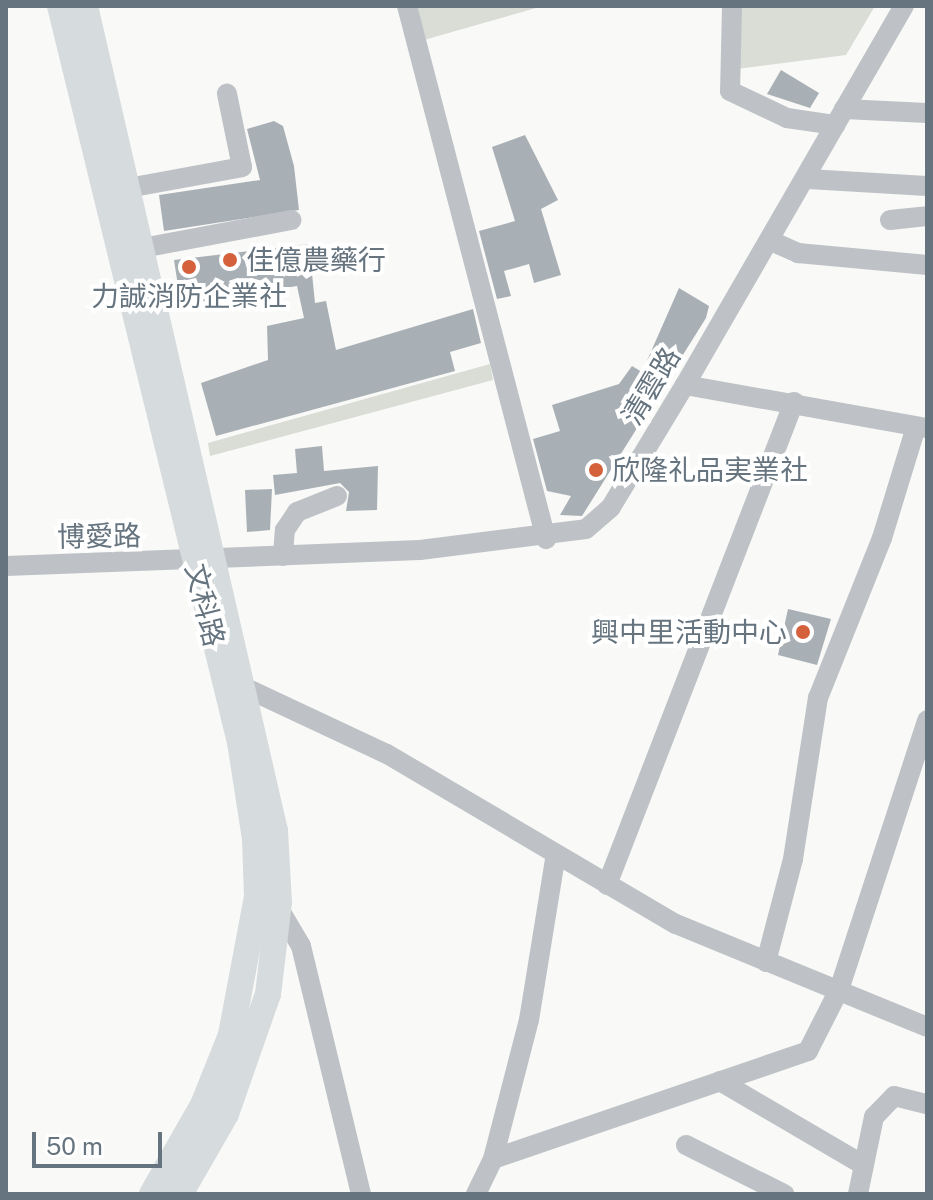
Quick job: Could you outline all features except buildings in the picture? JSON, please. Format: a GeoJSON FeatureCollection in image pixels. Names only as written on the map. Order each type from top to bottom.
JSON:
{"type":"FeatureCollection","features":[{"type":"Feature","properties":{"kind":"main road","name":"文科路"},"geometry":{"type":"LineString","coordinates":[[60,6],[234,682],[269,782],[268,900],[254,1042],[226,1114],[180,1194]]}},
{"type":"Feature","properties":{"kind":"main road","name":"文科路"},"geometry":{"type":"LineString","coordinates":[[85,6],[142,248],[205,561]]}},
{"type":"Feature","properties":{"kind":"main road","name":"文科路"},"geometry":{"type":"LineString","coordinates":[[152,1194],[224,1056],[268,900]]}},
{"type":"Feature","properties":{"kind":"street"},"geometry":{"type":"LineString","coordinates":[[407,6],[546,539]]}},
{"type":"Feature","properties":{"kind":"street"},"geometry":{"type":"LineString","coordinates":[[732,6],[730,91],[787,118],[927,113]]}},
{"type":"Feature","properties":{"kind":"street","name":"清雲路"},"geometry":{"type":"LineString","coordinates":[[205,561],[546,539],[599,520],[685,385],[808,179],[904,6]]}},
{"type":"Feature","properties":{"kind":"street"},"geometry":{"type":"LineString","coordinates":[[128,188],[242,167],[227,94]]}},
{"type":"Feature","properties":{"kind":"street"},"geometry":{"type":"LineString","coordinates":[[808,179],[927,186]]}},
{"type":"Feature","properties":{"kind":"street"},"geometry":{"type":"LineString","coordinates":[[890,220],[927,216]]}},
{"type":"Feature","properties":{"kind":"street"},"geometry":{"type":"LineString","coordinates":[[142,248],[291,220]]}},
{"type":"Feature","properties":{"kind":"street"},"geometry":{"type":"LineString","coordinates":[[771,241],[798,253],[927,265]]}},
{"type":"Feature","properties":{"kind":"street"},"geometry":{"type":"LineString","coordinates":[[685,385],[794,402],[921,428],[818,698],[793,859],[766,962]]}},
{"type":"Feature","properties":{"kind":"street"},"geometry":{"type":"LineString","coordinates":[[607,885],[794,402]]}},
{"type":"Feature","properties":{"kind":"street"},"geometry":{"type":"LineString","coordinates":[[283,556],[285,530],[297,512],[337,496]]}},
{"type":"Feature","properties":{"kind":"street","name":"博愛路"},"geometry":{"type":"LineString","coordinates":[[6,566],[205,561]]}},
{"type":"Feature","properties":{"kind":"street"},"geometry":{"type":"LineString","coordinates":[[234,682],[387,754],[555,859],[607,885],[766,962],[927,1027]]}},
{"type":"Feature","properties":{"kind":"street"},"geometry":{"type":"LineString","coordinates":[[493,1159],[808,1051],[839,990],[927,720]]}},
{"type":"Feature","properties":{"kind":"street"},"geometry":{"type":"LineString","coordinates":[[476,1194],[493,1159],[529,1020],[555,859]]}},
{"type":"Feature","properties":{"kind":"street"},"geometry":{"type":"LineString","coordinates":[[268,900],[301,946],[361,1194]]}},
{"type":"Feature","properties":{"kind":"street"},"geometry":{"type":"LineString","coordinates":[[720,1081],[860,1163]]}},
{"type":"Feature","properties":{"kind":"street"},"geometry":{"type":"LineString","coordinates":[[858,1194],[860,1163],[874,1117],[894,1096],[927,1104]]}},
{"type":"Feature","properties":{"kind":"street"},"geometry":{"type":"LineString","coordinates":[[686,1145],[784,1194]]}},
{"type":"Feature","properties":{"kind":"shaded area"},"geometry":{"type":"Polygon","coordinates":[[[416,6],[543,6],[424,40],[416,6]]]}},
{"type":"Feature","properties":{"kind":"shaded area"},"geometry":{"type":"Polygon","coordinates":[[[741,6],[875,6],[846,55],[737,69],[741,6]]]}},
{"type":"Feature","properties":{"kind":"shaded area"},"geometry":{"type":"Polygon","coordinates":[[[490,364],[493,380],[210,456],[208,443],[490,364]]]}},
{"type":"Feature","properties":{"kind":"place","name":"佳億農藥行"},"geometry":{"type":"Point","coordinates":[230,260]}},
{"type":"Feature","properties":{"kind":"place","name":"力誠消防企業社"},"geometry":{"type":"Point","coordinates":[189,267]}},
{"type":"Feature","properties":{"kind":"place","name":"欣隆礼品実業社"},"geometry":{"type":"Point","coordinates":[596,470]}},
{"type":"Feature","properties":{"kind":"place","name":"興中里活動中心"},"geometry":{"type":"Point","coordinates":[803,632]}}]}
